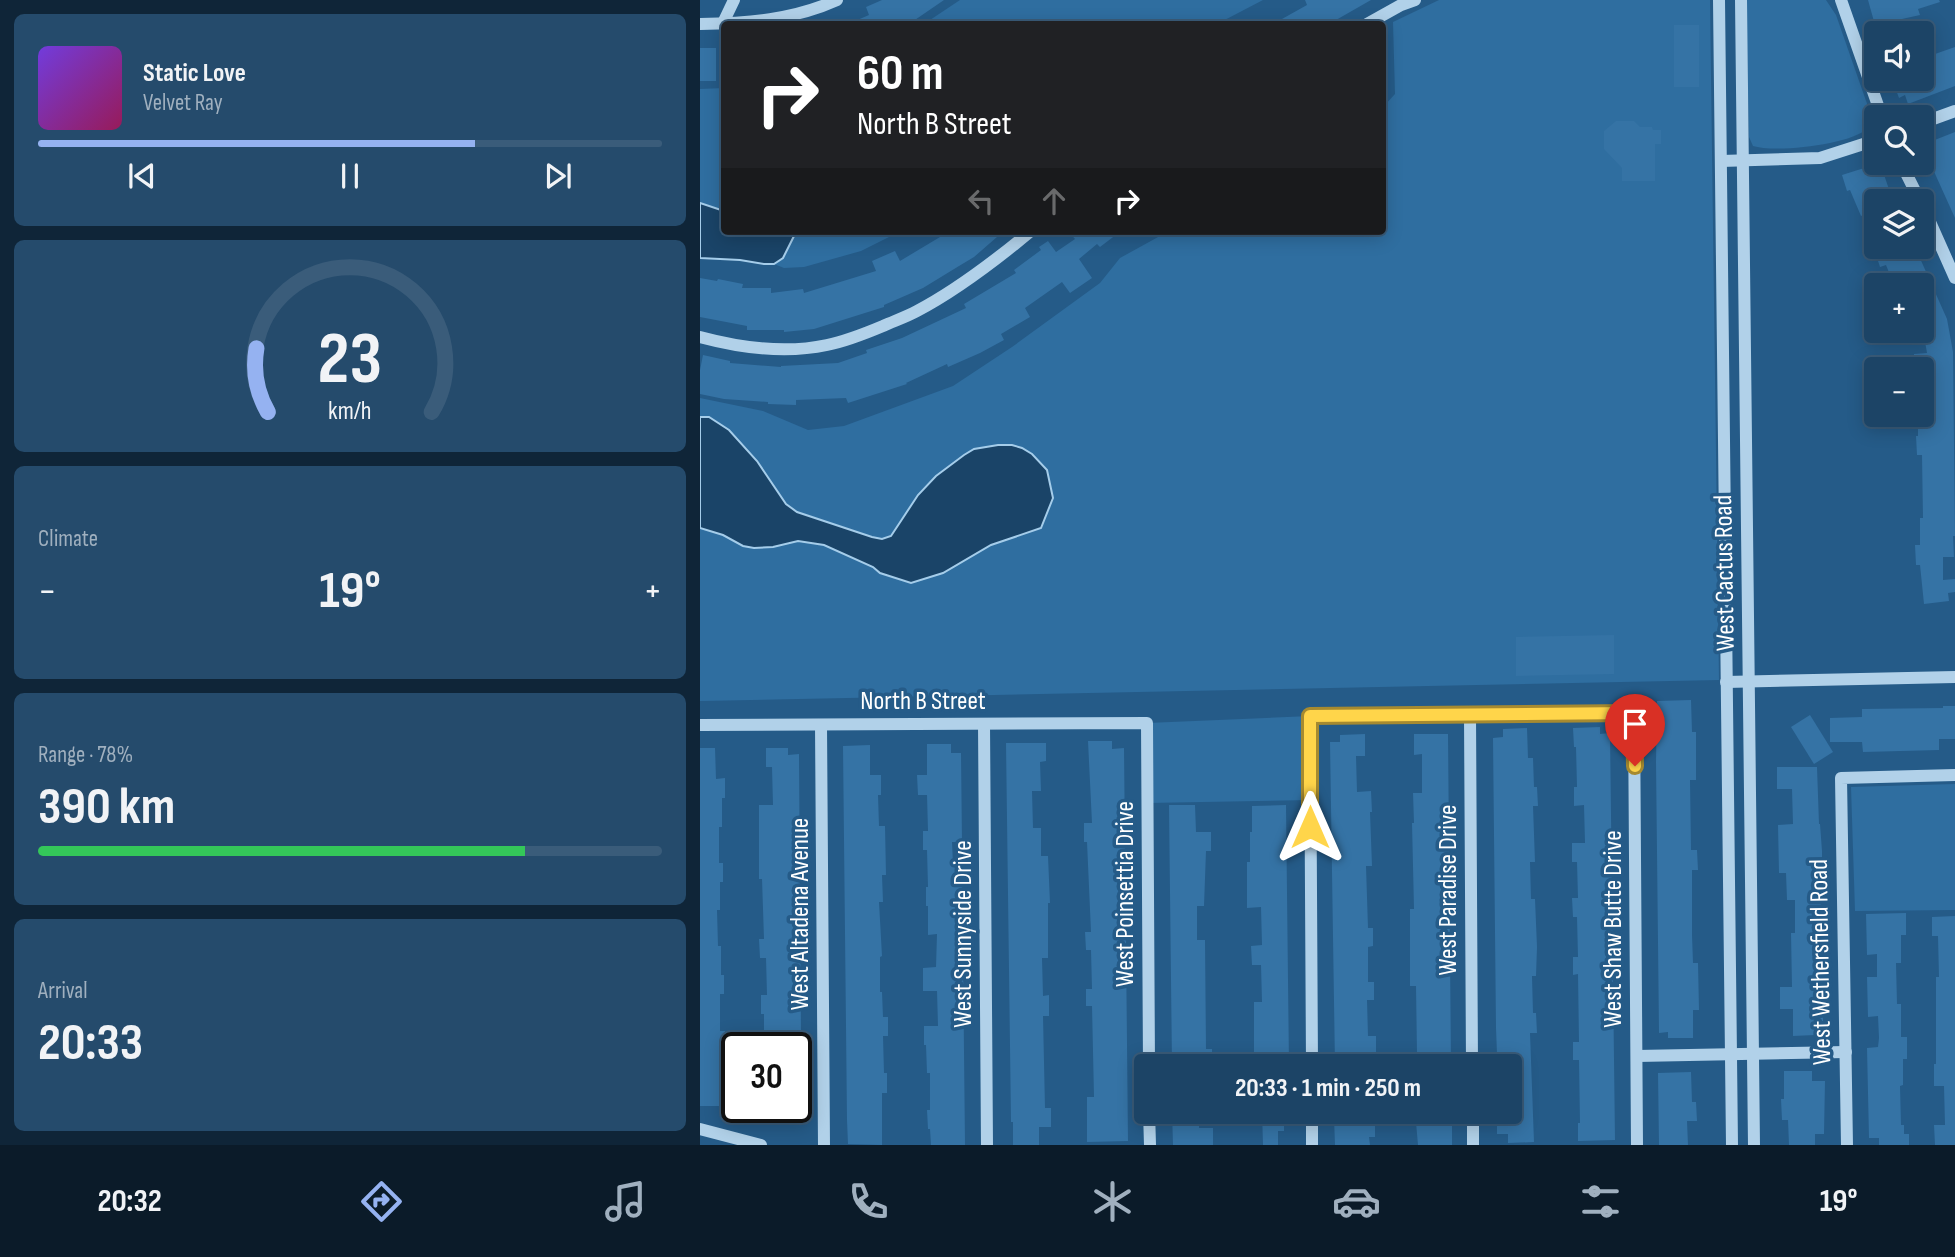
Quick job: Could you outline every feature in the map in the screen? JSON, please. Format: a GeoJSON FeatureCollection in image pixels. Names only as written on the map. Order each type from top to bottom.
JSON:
{"type":"FeatureCollection","features":[{"type":"Feature","properties":{"kind":"street"},"geometry":{"type":"LineString","coordinates":[[724,21],[734,0]]}},
{"type":"Feature","properties":{"kind":"street"},"geometry":{"type":"LineString","coordinates":[[760,21],[791,16],[837,0]]}},
{"type":"Feature","properties":{"kind":"street","name":"West Cactus Road"},"geometry":{"type":"LineString","coordinates":[[1719,0],[1732,1145]]}},
{"type":"Feature","properties":{"kind":"street","name":"West Cactus Road"},"geometry":{"type":"LineString","coordinates":[[1741,0],[1754,1145]]}},
{"type":"Feature","properties":{"kind":"street"},"geometry":{"type":"LineString","coordinates":[[1841,0],[1878,105]]}},
{"type":"Feature","properties":{"kind":"street"},"geometry":{"type":"LineString","coordinates":[[1372,21],[1408,1]]}},
{"type":"Feature","properties":{"kind":"street"},"geometry":{"type":"LineString","coordinates":[[700,24],[721,23]]}},
{"type":"Feature","properties":{"kind":"street"},"geometry":{"type":"LineString","coordinates":[[1934,119],[1955,111]]}},
{"type":"Feature","properties":{"kind":"street"},"geometry":{"type":"LineString","coordinates":[[1721,160],[1820,158],[1864,144]]}},
{"type":"Feature","properties":{"kind":"street"},"geometry":{"type":"LineString","coordinates":[[1934,232],[1955,278]]}},
{"type":"Feature","properties":{"kind":"street"},"geometry":{"type":"LineString","coordinates":[[700,337],[729,345],[764,349],[826,346],[854,338],[917,311],[993,263],[1026,235]]}},
{"type":"Feature","properties":{"kind":"street"},"geometry":{"type":"LineString","coordinates":[[1726,682],[1955,677]]}},
{"type":"Feature","properties":{"kind":"street","name":"West Shaw Butte Drive"},"geometry":{"type":"LineString","coordinates":[[1470,715],[1634,713],[1637,1145]]}},
{"type":"Feature","properties":{"kind":"street"},"geometry":{"type":"LineString","coordinates":[[1312,1054],[1310,716],[1470,715]]}},
{"type":"Feature","properties":{"kind":"street","name":"West Paradise Drive"},"geometry":{"type":"LineString","coordinates":[[1470,715],[1472,1054]]}},
{"type":"Feature","properties":{"kind":"street","name":"North B Street"},"geometry":{"type":"LineString","coordinates":[[700,725],[1147,723]]}},
{"type":"Feature","properties":{"kind":"street","name":"West Poinsettia Drive"},"geometry":{"type":"LineString","coordinates":[[1147,723],[1149,1054]]}},
{"type":"Feature","properties":{"kind":"street","name":"West Sunnyside Drive"},"geometry":{"type":"LineString","coordinates":[[984,724],[987,1145]]}},
{"type":"Feature","properties":{"kind":"street","name":"West Altadena Avenue"},"geometry":{"type":"LineString","coordinates":[[821,725],[824,1145]]}},
{"type":"Feature","properties":{"kind":"street","name":"West Wethersfield Road"},"geometry":{"type":"LineString","coordinates":[[1847,1145],[1841,778],[1955,775]]}},
{"type":"Feature","properties":{"kind":"street"},"geometry":{"type":"LineString","coordinates":[[1637,1056],[1846,1052]]}},
{"type":"Feature","properties":{"kind":"street"},"geometry":{"type":"LineString","coordinates":[[1149,1124],[1150,1145]]}},
{"type":"Feature","properties":{"kind":"street"},"geometry":{"type":"LineString","coordinates":[[1312,1124],[1312,1145]]}},
{"type":"Feature","properties":{"kind":"street"},"geometry":{"type":"LineString","coordinates":[[1473,1124],[1473,1145]]}},
{"type":"Feature","properties":{"kind":"street"},"geometry":{"type":"LineString","coordinates":[[700,1129],[761,1145]]}},
{"type":"Feature","properties":{"kind":"shaded area"},"geometry":{"type":"Polygon","coordinates":[[[960,0],[1263,0],[1223,21],[928,21],[960,0]]]}},
{"type":"Feature","properties":{"kind":"shaded area"},"geometry":{"type":"Polygon","coordinates":[[[1439,0],[1710,0],[1719,680],[700,701],[700,398],[763,411],[808,430],[844,426],[953,386],[1100,283],[1120,258],[1162,235],[1386,235],[1386,104],[1395,94],[1393,22],[1439,0]]]}},
{"type":"Feature","properties":{"kind":"shaded area"},"geometry":{"type":"Polygon","coordinates":[[[1746,0],[1826,0],[1836,15],[1867,105],[1864,105],[1864,130],[1830,143],[1778,149],[1753,146],[1749,137],[1746,0]]]}},
{"type":"Feature","properties":{"kind":"shaded area"},"geometry":{"type":"Polygon","coordinates":[[[721,88],[721,235],[893,235],[861,251],[804,267],[784,268],[774,264],[700,258],[700,89],[721,88]]]}},
{"type":"Feature","properties":{"kind":"shaded area"},"geometry":{"type":"Polygon","coordinates":[[[700,203],[721,210],[721,235],[794,235],[783,258],[774,264],[700,258],[700,203]]]}},
{"type":"Feature","properties":{"kind":"shaded area"},"geometry":{"type":"Polygon","coordinates":[[[700,417],[709,417],[729,430],[757,461],[786,504],[797,512],[872,537],[882,539],[891,536],[918,495],[936,476],[974,449],[1012,445],[1032,454],[1047,470],[1053,498],[1041,528],[991,545],[943,573],[911,583],[880,573],[873,567],[824,545],[798,541],[773,547],[743,546],[723,535],[700,528],[700,417]]]}},
{"type":"Feature","properties":{"kind":"shaded area"},"geometry":{"type":"Polygon","coordinates":[[[1310,716],[1310,800],[1147,803],[1147,723],[1310,716]]]}},
{"type":"Feature","properties":{"kind":"shaded area"},"geometry":{"type":"Polygon","coordinates":[[[1955,784],[1955,910],[1855,911],[1851,787],[1955,784]]]}},
{"type":"Feature","properties":{"kind":"building"},"geometry":{"type":"Polygon","coordinates":[[[882,0],[944,0],[913,21],[855,21],[869,15],[866,7],[882,0]]]}},
{"type":"Feature","properties":{"kind":"building"},"geometry":{"type":"Polygon","coordinates":[[[1305,0],[1371,0],[1334,21],[1278,21],[1307,5],[1305,0]]]}},
{"type":"Feature","properties":{"kind":"building"},"geometry":{"type":"Polygon","coordinates":[[[1868,0],[1940,2],[1918,9],[1920,15],[1893,21],[1874,21],[1868,0]]]}},
{"type":"Feature","properties":{"kind":"building"},"geometry":{"type":"Polygon","coordinates":[[[1674,25],[1699,25],[1699,87],[1674,87],[1674,25]]]}},
{"type":"Feature","properties":{"kind":"building"},"geometry":{"type":"Polygon","coordinates":[[[1955,47],[1955,86],[1908,104],[1905,95],[1899,98],[1896,91],[1934,91],[1934,51],[1935,54],[1955,47]]]}},
{"type":"Feature","properties":{"kind":"building"},"geometry":{"type":"Polygon","coordinates":[[[700,48],[716,48],[716,81],[700,81],[700,48]]]}},
{"type":"Feature","properties":{"kind":"building"},"geometry":{"type":"Polygon","coordinates":[[[1616,121],[1634,121],[1640,127],[1661,130],[1661,144],[1655,144],[1655,181],[1622,181],[1622,168],[1604,149],[1604,131],[1616,121]]]}},
{"type":"Feature","properties":{"kind":"building"},"geometry":{"type":"Polygon","coordinates":[[[1955,132],[1955,218],[1934,172],[1934,140],[1955,132]]]}},
{"type":"Feature","properties":{"kind":"building"},"geometry":{"type":"Polygon","coordinates":[[[1864,168],[1864,175],[1884,175],[1889,189],[1864,189],[1864,218],[1850,190],[1847,191],[1842,175],[1864,168]]]}},
{"type":"Feature","properties":{"kind":"building"},"geometry":{"type":"Polygon","coordinates":[[[939,235],[997,237],[974,257],[923,288],[884,307],[814,329],[784,332],[747,330],[747,326],[700,317],[700,278],[743,284],[742,288],[771,288],[771,293],[803,289],[804,293],[876,271],[872,261],[895,251],[900,261],[940,237],[939,235]]]}},
{"type":"Feature","properties":{"kind":"building"},"geometry":{"type":"Polygon","coordinates":[[[1072,235],[1116,235],[1100,247],[1097,244],[1079,259],[1092,278],[1070,293],[1062,282],[1025,308],[1030,317],[1001,334],[1004,340],[907,384],[848,403],[846,398],[796,400],[796,405],[768,404],[700,394],[703,355],[730,363],[781,367],[838,363],[902,338],[966,308],[964,304],[1016,273],[1014,270],[1041,250],[1039,247],[1048,241],[1056,252],[1075,239],[1072,235]]]}},
{"type":"Feature","properties":{"kind":"building"},"geometry":{"type":"Polygon","coordinates":[[[1877,259],[1920,259],[1927,273],[1889,273],[1886,265],[1880,267],[1877,259]]]}},
{"type":"Feature","properties":{"kind":"building"},"geometry":{"type":"Polygon","coordinates":[[[1934,290],[1947,319],[1953,352],[1955,536],[1954,557],[1943,557],[1943,580],[1955,579],[1955,592],[1948,593],[1949,601],[1924,604],[1915,545],[1920,545],[1920,518],[1923,518],[1922,455],[1917,455],[1916,436],[1918,427],[1934,427],[1934,357],[1914,357],[1914,354],[1927,353],[1925,343],[1934,343],[1934,290]]]}},
{"type":"Feature","properties":{"kind":"building"},"geometry":{"type":"Polygon","coordinates":[[[1614,635],[1614,674],[1516,676],[1516,637],[1614,635]]]}},
{"type":"Feature","properties":{"kind":"building"},"geometry":{"type":"Polygon","coordinates":[[[1691,700],[1692,732],[1696,732],[1696,780],[1690,780],[1691,850],[1697,850],[1698,870],[1692,870],[1692,935],[1693,963],[1698,963],[1699,1010],[1693,1010],[1693,1038],[1668,1038],[1668,1032],[1659,1033],[1657,701],[1691,700]]]}},
{"type":"Feature","properties":{"kind":"building"},"geometry":{"type":"Polygon","coordinates":[[[1955,706],[1955,739],[1939,739],[1939,750],[1863,752],[1862,742],[1830,742],[1830,718],[1862,717],[1862,709],[1955,706]]]}},
{"type":"Feature","properties":{"kind":"building"},"geometry":{"type":"Polygon","coordinates":[[[1810,715],[1833,752],[1814,764],[1791,727],[1810,715]]]}},
{"type":"Feature","properties":{"kind":"building"},"geometry":{"type":"Polygon","coordinates":[[[1600,727],[1600,734],[1610,733],[1615,1140],[1578,1141],[1579,1060],[1573,1060],[1573,1042],[1579,1042],[1578,974],[1573,975],[1573,957],[1578,957],[1577,917],[1573,917],[1572,898],[1578,898],[1577,862],[1572,862],[1572,843],[1585,843],[1584,805],[1574,806],[1574,787],[1577,787],[1573,728],[1600,727]]]}},
{"type":"Feature","properties":{"kind":"building"},"geometry":{"type":"Polygon","coordinates":[[[1527,728],[1528,758],[1533,758],[1534,787],[1537,787],[1538,806],[1533,806],[1535,862],[1530,862],[1537,947],[1536,976],[1532,976],[1533,1013],[1536,1013],[1537,1033],[1530,1033],[1534,1142],[1508,1143],[1508,1134],[1497,1134],[1497,1124],[1522,1124],[1522,1054],[1497,1054],[1493,738],[1503,737],[1503,729],[1527,728]]]}},
{"type":"Feature","properties":{"kind":"building"},"geometry":{"type":"Polygon","coordinates":[[[1365,734],[1365,756],[1356,756],[1357,792],[1371,791],[1372,866],[1366,866],[1368,928],[1373,928],[1373,946],[1368,947],[1368,982],[1374,982],[1374,1000],[1367,1000],[1368,1036],[1376,1036],[1376,1054],[1335,1054],[1330,742],[1340,742],[1340,735],[1365,734]]]}},
{"type":"Feature","properties":{"kind":"building"},"geometry":{"type":"Polygon","coordinates":[[[1414,734],[1448,734],[1451,1054],[1417,1054],[1416,986],[1410,986],[1410,909],[1414,909],[1413,793],[1422,793],[1422,754],[1414,755],[1414,734]]]}},
{"type":"Feature","properties":{"kind":"building"},"geometry":{"type":"Polygon","coordinates":[[[1088,741],[1112,741],[1112,749],[1124,748],[1128,1141],[1087,1142],[1087,1097],[1094,1097],[1092,1006],[1086,1006],[1086,989],[1092,989],[1091,950],[1086,950],[1085,932],[1091,932],[1087,842],[1084,842],[1084,823],[1092,823],[1088,741]]]}},
{"type":"Feature","properties":{"kind":"building"},"geometry":{"type":"Polygon","coordinates":[[[1006,743],[1046,743],[1046,761],[1040,762],[1041,791],[1032,791],[1033,828],[1041,828],[1041,856],[1048,856],[1050,903],[1048,958],[1042,958],[1043,996],[1049,995],[1049,1016],[1043,1016],[1045,1108],[1051,1108],[1051,1127],[1039,1127],[1039,1145],[1013,1145],[1011,1122],[1006,743]]]}},
{"type":"Feature","properties":{"kind":"building"},"geometry":{"type":"Polygon","coordinates":[[[927,744],[951,744],[951,753],[961,753],[962,842],[952,842],[953,864],[962,863],[965,1145],[931,1145],[928,1129],[930,1073],[927,1073],[924,1026],[938,1026],[937,991],[923,991],[923,968],[936,967],[937,934],[928,935],[927,850],[923,850],[923,831],[928,831],[927,795],[918,795],[917,775],[927,775],[927,744]]]}},
{"type":"Feature","properties":{"kind":"building"},"geometry":{"type":"Polygon","coordinates":[[[870,745],[870,775],[881,775],[881,795],[878,795],[879,826],[885,826],[886,875],[882,875],[883,902],[879,902],[882,956],[880,992],[883,1017],[888,1017],[888,1036],[883,1036],[887,1093],[882,1093],[882,1145],[848,1144],[847,1120],[843,746],[870,745]]]}},
{"type":"Feature","properties":{"kind":"building"},"geometry":{"type":"Polygon","coordinates":[[[700,748],[715,748],[716,779],[725,778],[722,827],[719,827],[719,863],[723,863],[723,882],[720,882],[720,910],[717,910],[721,975],[724,975],[724,994],[720,994],[720,1031],[725,1032],[721,1032],[719,1050],[721,1106],[700,1106],[700,748]]]}},
{"type":"Feature","properties":{"kind":"building"},"geometry":{"type":"Polygon","coordinates":[[[766,748],[788,748],[788,755],[799,754],[801,1032],[764,1032],[764,1014],[761,1014],[761,995],[767,995],[766,958],[760,958],[759,939],[764,939],[762,879],[759,879],[759,805],[773,805],[772,767],[766,767],[766,748]]]}},
{"type":"Feature","properties":{"kind":"building"},"geometry":{"type":"Polygon","coordinates":[[[1777,767],[1817,767],[1822,851],[1823,1021],[1815,1022],[1815,1035],[1793,1036],[1793,1009],[1780,1009],[1780,987],[1792,987],[1791,933],[1795,933],[1795,900],[1787,900],[1786,873],[1779,873],[1778,825],[1793,824],[1792,789],[1777,789],[1777,767]]]}},
{"type":"Feature","properties":{"kind":"building"},"geometry":{"type":"Polygon","coordinates":[[[1169,805],[1195,805],[1196,832],[1211,832],[1211,851],[1206,851],[1204,906],[1197,906],[1197,940],[1205,940],[1206,1049],[1212,1049],[1212,1054],[1172,1054],[1169,805]]]}},
{"type":"Feature","properties":{"kind":"building"},"geometry":{"type":"Polygon","coordinates":[[[1286,805],[1289,1054],[1254,1054],[1254,1002],[1262,1002],[1261,965],[1252,965],[1251,946],[1262,945],[1261,907],[1247,908],[1247,862],[1250,862],[1252,806],[1286,805]]]}},
{"type":"Feature","properties":{"kind":"building"},"geometry":{"type":"Polygon","coordinates":[[[1906,913],[1906,935],[1901,935],[1901,963],[1896,963],[1897,1004],[1901,1004],[1901,1037],[1907,1037],[1907,1059],[1903,1059],[1903,1085],[1900,1086],[1901,1125],[1904,1125],[1904,1134],[1909,1134],[1909,1145],[1879,1145],[1879,1138],[1869,1138],[1867,1048],[1878,1047],[1879,1038],[1878,1016],[1868,1017],[1867,977],[1877,977],[1877,954],[1867,955],[1866,914],[1906,913]]]}},
{"type":"Feature","properties":{"kind":"building"},"geometry":{"type":"Polygon","coordinates":[[[1955,916],[1955,1145],[1935,1145],[1934,1125],[1945,1125],[1944,1086],[1934,1086],[1936,977],[1939,977],[1938,936],[1932,936],[1932,917],[1955,916]]]}},
{"type":"Feature","properties":{"kind":"building"},"geometry":{"type":"Polygon","coordinates":[[[1784,1071],[1812,1071],[1812,1081],[1825,1081],[1824,1134],[1815,1134],[1815,1145],[1789,1145],[1788,1120],[1782,1120],[1784,1071]]]}},
{"type":"Feature","properties":{"kind":"building"},"geometry":{"type":"Polygon","coordinates":[[[1691,1072],[1692,1102],[1696,1102],[1697,1121],[1687,1121],[1688,1145],[1659,1145],[1658,1073],[1691,1072]]]}},
{"type":"Feature","properties":{"kind":"building"},"geometry":{"type":"Polygon","coordinates":[[[1172,1124],[1199,1124],[1199,1128],[1213,1128],[1213,1145],[1173,1145],[1172,1124]]]}},
{"type":"Feature","properties":{"kind":"building"},"geometry":{"type":"Polygon","coordinates":[[[1262,1124],[1284,1124],[1284,1131],[1278,1131],[1278,1145],[1263,1145],[1262,1124]]]}},
{"type":"Feature","properties":{"kind":"building"},"geometry":{"type":"Polygon","coordinates":[[[1334,1124],[1375,1124],[1375,1137],[1369,1137],[1370,1145],[1335,1145],[1334,1124]]]}},
{"type":"Feature","properties":{"kind":"building"},"geometry":{"type":"Polygon","coordinates":[[[1416,1124],[1452,1124],[1452,1145],[1418,1145],[1416,1124]]]}},
{"type":"Feature","properties":{"kind":"route"},"geometry":{"type":"LineString","coordinates":[[1310,827],[1310,716],[1634,713],[1635,766]]}}]}
